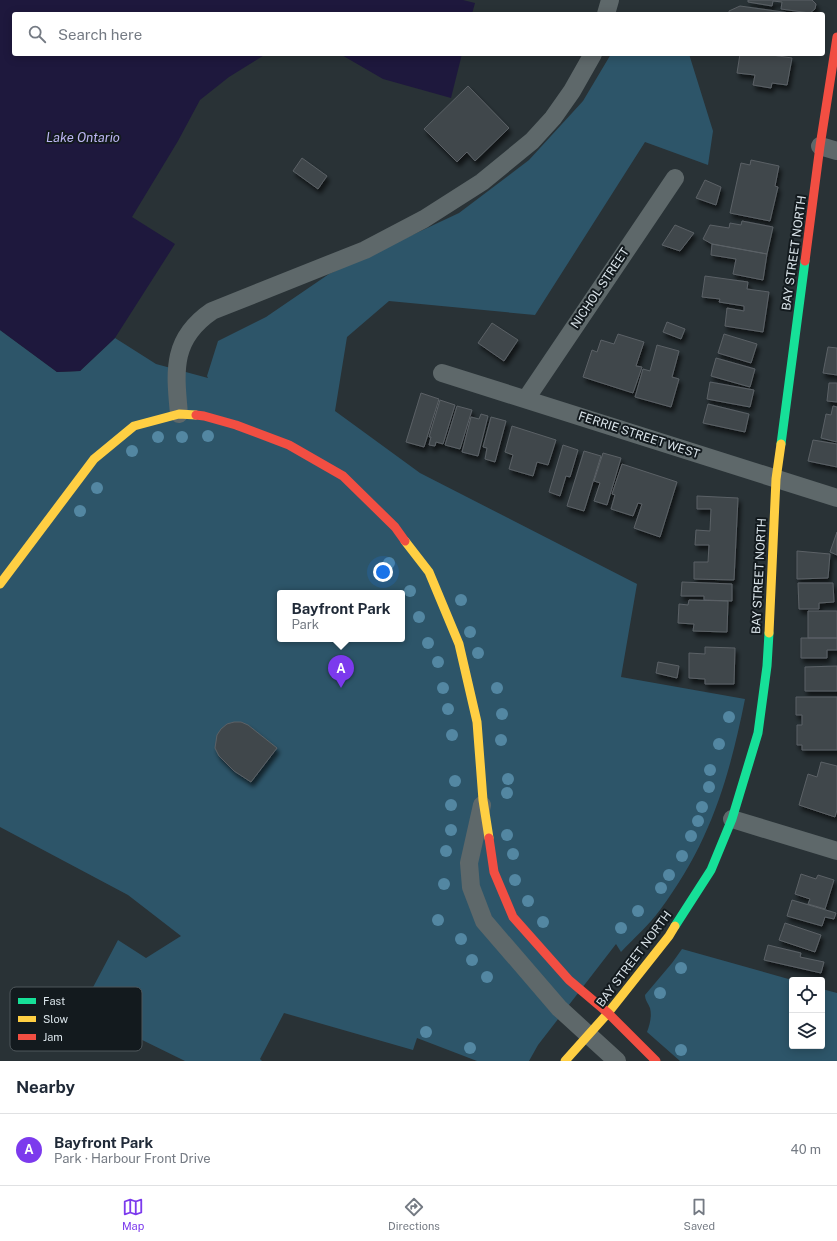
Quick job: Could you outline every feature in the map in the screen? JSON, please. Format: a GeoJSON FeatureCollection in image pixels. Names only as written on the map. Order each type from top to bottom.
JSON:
{"type":"FeatureCollection","features":[{"type":"Feature","properties":{"kind":"street"},"geometry":{"type":"LineString","coordinates":[[607,12],[610,0]]}},
{"type":"Feature","properties":{"kind":"street","name":"BAY STREET NORTH"},"geometry":{"type":"LineString","coordinates":[[565,1061],[608,1013],[669,936],[711,870],[732,819],[758,733],[767,666],[776,479],[820,146],[837,37]]}},
{"type":"Feature","properties":{"kind":"street"},"geometry":{"type":"LineString","coordinates":[[180,414],[176,377],[180,352],[186,337],[203,318],[212,311],[365,250],[424,219],[482,182],[532,141],[553,118],[572,91],[592,56]]}},
{"type":"Feature","properties":{"kind":"street"},"geometry":{"type":"LineString","coordinates":[[820,146],[837,151]]}},
{"type":"Feature","properties":{"kind":"street","name":"NICHOL STREET"},"geometry":{"type":"LineString","coordinates":[[526,399],[675,178]]}},
{"type":"Feature","properties":{"kind":"street","name":"FERRIE STREET WEST"},"geometry":{"type":"LineString","coordinates":[[442,373],[837,498]]}},
{"type":"Feature","properties":{"kind":"street"},"geometry":{"type":"LineString","coordinates":[[0,584],[94,459],[134,426],[180,414],[204,416],[223,421],[288,445],[343,476],[395,527],[429,572],[459,644],[477,722],[482,800],[494,872],[513,917],[569,980],[608,1013],[656,1061]]}},
{"type":"Feature","properties":{"kind":"street"},"geometry":{"type":"LineString","coordinates":[[482,800],[469,863],[471,887],[484,921],[559,1008],[617,1061]]}},
{"type":"Feature","properties":{"kind":"street"},"geometry":{"type":"LineString","coordinates":[[732,819],[837,851]]}},
{"type":"Feature","properties":{"kind":"shaded area"},"geometry":{"type":"Polygon","coordinates":[[[610,56],[690,56],[713,131],[708,165],[645,142],[535,315],[389,301],[347,337],[335,411],[420,473],[637,584],[621,677],[745,699],[732,756],[715,809],[705,835],[692,860],[656,916],[621,952],[616,944],[538,1045],[529,1061],[477,1061],[417,1038],[413,1050],[284,1013],[260,1059],[262,1061],[185,1061],[142,1040],[142,987],[93,987],[118,940],[146,958],[181,936],[128,895],[0,827],[0,330],[57,372],[80,371],[115,338],[156,364],[208,378],[207,376],[218,341],[266,317],[329,274],[459,213],[529,160],[583,101],[610,56]]]}},
{"type":"Feature","properties":{"kind":"shaded area"},"geometry":{"type":"Polygon","coordinates":[[[682,949],[789,979],[789,1049],[825,1049],[825,990],[837,993],[837,1061],[680,1061],[647,1032],[651,1014],[645,995],[682,949]]]}},
{"type":"Feature","properties":{"kind":"water","name":"Lake Ontario"},"geometry":{"type":"Polygon","coordinates":[[[0,0],[463,0],[475,3],[473,12],[12,12],[12,56],[263,56],[229,77],[200,100],[178,141],[132,217],[175,244],[115,338],[80,371],[57,372],[0,330],[0,0]]]}},
{"type":"Feature","properties":{"kind":"water"},"geometry":{"type":"Polygon","coordinates":[[[343,56],[462,56],[451,98],[383,79],[343,56]]]}},
{"type":"Feature","properties":{"kind":"building"},"geometry":{"type":"Polygon","coordinates":[[[748,0],[812,0],[816,4],[815,9],[811,12],[803,12],[781,9],[782,2],[773,1],[772,6],[748,2],[748,0]]]}},
{"type":"Feature","properties":{"kind":"building"},"geometry":{"type":"Polygon","coordinates":[[[740,6],[783,12],[729,12],[740,6]]]}},
{"type":"Feature","properties":{"kind":"building"},"geometry":{"type":"Polygon","coordinates":[[[740,56],[778,56],[792,58],[787,85],[772,83],[771,88],[753,85],[755,75],[737,73],[740,56]]]}},
{"type":"Feature","properties":{"kind":"building"},"geometry":{"type":"Polygon","coordinates":[[[468,86],[509,128],[475,161],[467,152],[457,162],[424,129],[468,86]]]}},
{"type":"Feature","properties":{"kind":"building"},"geometry":{"type":"Polygon","coordinates":[[[302,158],[327,176],[318,189],[293,171],[302,158]]]}},
{"type":"Feature","properties":{"kind":"building"},"geometry":{"type":"Polygon","coordinates":[[[751,160],[779,166],[775,186],[778,187],[770,221],[730,213],[741,163],[750,165],[751,160]]]}},
{"type":"Feature","properties":{"kind":"building"},"geometry":{"type":"Polygon","coordinates":[[[705,180],[721,187],[716,205],[696,198],[705,180]]]}},
{"type":"Feature","properties":{"kind":"building"},"geometry":{"type":"Polygon","coordinates":[[[742,221],[773,227],[767,254],[712,244],[703,239],[710,225],[729,228],[730,223],[741,225],[742,221]]]}},
{"type":"Feature","properties":{"kind":"building"},"geometry":{"type":"Polygon","coordinates":[[[675,225],[694,233],[680,251],[662,245],[675,225]]]}},
{"type":"Feature","properties":{"kind":"building"},"geometry":{"type":"Polygon","coordinates":[[[712,244],[767,254],[763,280],[733,274],[736,259],[711,255],[712,244]]]}},
{"type":"Feature","properties":{"kind":"building"},"geometry":{"type":"Polygon","coordinates":[[[705,276],[748,282],[747,289],[769,292],[763,332],[725,326],[727,308],[744,311],[744,306],[719,302],[720,299],[702,297],[705,276]]]}},
{"type":"Feature","properties":{"kind":"building"},"geometry":{"type":"Polygon","coordinates":[[[667,322],[685,329],[681,339],[663,332],[667,322]]]}},
{"type":"Feature","properties":{"kind":"building"},"geometry":{"type":"Polygon","coordinates":[[[492,323],[518,340],[504,361],[478,343],[492,323]]]}},
{"type":"Feature","properties":{"kind":"building"},"geometry":{"type":"Polygon","coordinates":[[[618,334],[644,342],[636,366],[642,367],[633,393],[583,377],[592,350],[597,352],[601,340],[614,344],[618,334]]]}},
{"type":"Feature","properties":{"kind":"building"},"geometry":{"type":"Polygon","coordinates":[[[724,334],[757,344],[751,363],[718,353],[724,334]]]}},
{"type":"Feature","properties":{"kind":"building"},"geometry":{"type":"Polygon","coordinates":[[[657,345],[679,351],[672,377],[679,379],[671,407],[635,397],[643,369],[650,371],[657,345]]]}},
{"type":"Feature","properties":{"kind":"building"},"geometry":{"type":"Polygon","coordinates":[[[828,347],[837,348],[837,375],[823,373],[828,347]]]}},
{"type":"Feature","properties":{"kind":"building"},"geometry":{"type":"Polygon","coordinates":[[[716,358],[755,369],[750,387],[711,376],[716,358]]]}},
{"type":"Feature","properties":{"kind":"building"},"geometry":{"type":"Polygon","coordinates":[[[710,382],[754,390],[750,407],[707,399],[710,382]]]}},
{"type":"Feature","properties":{"kind":"building"},"geometry":{"type":"Polygon","coordinates":[[[829,383],[837,383],[837,402],[827,401],[829,383]]]}},
{"type":"Feature","properties":{"kind":"building"},"geometry":{"type":"Polygon","coordinates":[[[421,393],[439,399],[424,447],[406,442],[421,393]]]}},
{"type":"Feature","properties":{"kind":"building"},"geometry":{"type":"Polygon","coordinates":[[[440,400],[455,405],[443,444],[436,442],[435,446],[429,445],[431,437],[429,437],[440,400]]]}},
{"type":"Feature","properties":{"kind":"building"},"geometry":{"type":"Polygon","coordinates":[[[708,404],[749,414],[745,432],[703,423],[708,404]]]}},
{"type":"Feature","properties":{"kind":"building"},"geometry":{"type":"Polygon","coordinates":[[[457,406],[472,410],[460,449],[445,445],[457,406]]]}},
{"type":"Feature","properties":{"kind":"building"},"geometry":{"type":"Polygon","coordinates":[[[833,406],[837,407],[837,442],[821,438],[826,414],[831,415],[833,406]]]}},
{"type":"Feature","properties":{"kind":"building"},"geometry":{"type":"Polygon","coordinates":[[[481,414],[488,416],[478,456],[462,452],[471,417],[479,419],[481,414]]]}},
{"type":"Feature","properties":{"kind":"building"},"geometry":{"type":"Polygon","coordinates":[[[491,417],[506,421],[495,462],[485,459],[487,448],[483,447],[491,417]]]}},
{"type":"Feature","properties":{"kind":"building"},"geometry":{"type":"Polygon","coordinates":[[[512,426],[556,440],[548,465],[537,462],[533,476],[509,469],[513,455],[505,452],[512,426]]]}},
{"type":"Feature","properties":{"kind":"building"},"geometry":{"type":"Polygon","coordinates":[[[813,440],[837,444],[837,467],[808,461],[813,440]]]}},
{"type":"Feature","properties":{"kind":"building"},"geometry":{"type":"Polygon","coordinates":[[[563,445],[578,450],[570,477],[566,476],[560,496],[549,492],[563,445]]]}},
{"type":"Feature","properties":{"kind":"building"},"geometry":{"type":"Polygon","coordinates":[[[584,451],[601,456],[584,511],[567,506],[584,451]]]}},
{"type":"Feature","properties":{"kind":"building"},"geometry":{"type":"Polygon","coordinates":[[[603,453],[621,458],[607,505],[594,501],[600,483],[594,481],[603,453]]]}},
{"type":"Feature","properties":{"kind":"building"},"geometry":{"type":"Polygon","coordinates":[[[622,464],[677,482],[660,537],[634,528],[642,504],[638,503],[633,516],[611,509],[615,495],[612,494],[622,464]]]}},
{"type":"Feature","properties":{"kind":"building"},"geometry":{"type":"Polygon","coordinates":[[[697,496],[738,498],[734,580],[694,579],[694,562],[708,562],[709,545],[695,545],[696,530],[710,531],[711,509],[697,509],[697,496]]]}},
{"type":"Feature","properties":{"kind":"building"},"geometry":{"type":"Polygon","coordinates":[[[837,532],[837,555],[830,552],[837,532]]]}},
{"type":"Feature","properties":{"kind":"building"},"geometry":{"type":"Polygon","coordinates":[[[797,551],[830,554],[828,578],[797,579],[797,551]]]}},
{"type":"Feature","properties":{"kind":"building"},"geometry":{"type":"Polygon","coordinates":[[[682,582],[732,584],[732,601],[704,600],[704,596],[681,596],[682,582]]]}},
{"type":"Feature","properties":{"kind":"building"},"geometry":{"type":"Polygon","coordinates":[[[798,583],[833,583],[834,602],[819,603],[819,609],[799,609],[798,583]]]}},
{"type":"Feature","properties":{"kind":"building"},"geometry":{"type":"Polygon","coordinates":[[[689,600],[728,601],[727,632],[693,631],[694,624],[678,623],[679,604],[688,605],[689,600]]]}},
{"type":"Feature","properties":{"kind":"building"},"geometry":{"type":"Polygon","coordinates":[[[808,611],[837,611],[837,638],[808,638],[808,611]]]}},
{"type":"Feature","properties":{"kind":"building"},"geometry":{"type":"Polygon","coordinates":[[[801,638],[837,638],[837,650],[827,650],[827,658],[801,658],[801,638]]]}},
{"type":"Feature","properties":{"kind":"building"},"geometry":{"type":"Polygon","coordinates":[[[705,647],[735,648],[734,684],[705,684],[705,679],[689,678],[689,653],[705,654],[705,647]]]}},
{"type":"Feature","properties":{"kind":"building"},"geometry":{"type":"Polygon","coordinates":[[[658,662],[679,666],[677,678],[656,673],[658,662]]]}},
{"type":"Feature","properties":{"kind":"building"},"geometry":{"type":"Polygon","coordinates":[[[837,666],[837,691],[805,691],[805,667],[837,666]]]}},
{"type":"Feature","properties":{"kind":"building"},"geometry":{"type":"Polygon","coordinates":[[[796,697],[837,697],[837,750],[802,750],[802,745],[797,745],[797,725],[802,725],[802,715],[796,715],[796,697]]]}},
{"type":"Feature","properties":{"kind":"building"},"geometry":{"type":"Polygon","coordinates":[[[241,722],[248,725],[277,748],[251,782],[234,771],[219,756],[215,748],[217,735],[221,729],[227,724],[241,722]]]}},
{"type":"Feature","properties":{"kind":"building"},"geometry":{"type":"Polygon","coordinates":[[[821,762],[837,766],[837,810],[835,817],[799,805],[808,774],[817,777],[821,762]]]}},
{"type":"Feature","properties":{"kind":"building"},"geometry":{"type":"Polygon","coordinates":[[[801,874],[816,879],[818,875],[834,880],[825,909],[808,904],[810,899],[795,894],[801,874]]]}},
{"type":"Feature","properties":{"kind":"building"},"geometry":{"type":"Polygon","coordinates":[[[792,900],[836,913],[834,919],[825,917],[822,926],[787,916],[792,900]]]}},
{"type":"Feature","properties":{"kind":"building"},"geometry":{"type":"Polygon","coordinates":[[[785,923],[821,935],[815,952],[779,940],[785,923]]]}},
{"type":"Feature","properties":{"kind":"building"},"geometry":{"type":"Polygon","coordinates":[[[768,945],[801,953],[800,957],[824,962],[821,973],[764,960],[768,945]]]}},
{"type":"Feature","properties":{"kind":"traffic: fast"},"geometry":{"type":"LineString","coordinates":[[781,444],[805,261]]}},
{"type":"Feature","properties":{"kind":"traffic: fast"},"geometry":{"type":"LineString","coordinates":[[675,926],[711,870],[732,819],[758,733],[767,666],[769,633]]}},
{"type":"Feature","properties":{"kind":"traffic: slow"},"geometry":{"type":"LineString","coordinates":[[0,584],[94,459],[134,426],[179,414],[196,415]]}},
{"type":"Feature","properties":{"kind":"traffic: slow"},"geometry":{"type":"LineString","coordinates":[[769,633],[776,479],[781,444]]}},
{"type":"Feature","properties":{"kind":"traffic: slow"},"geometry":{"type":"LineString","coordinates":[[405,541],[429,572],[459,644],[477,722],[483,800],[489,838]]}},
{"type":"Feature","properties":{"kind":"traffic: slow"},"geometry":{"type":"LineString","coordinates":[[565,1061],[608,1013],[669,936],[675,926]]}},
{"type":"Feature","properties":{"kind":"traffic: jam"},"geometry":{"type":"LineString","coordinates":[[805,261],[820,146],[837,37]]}},
{"type":"Feature","properties":{"kind":"traffic: jam"},"geometry":{"type":"LineString","coordinates":[[196,415],[236,425],[289,445],[343,476],[395,527],[405,541]]}},
{"type":"Feature","properties":{"kind":"traffic: jam"},"geometry":{"type":"LineString","coordinates":[[489,838],[494,872],[513,917],[569,980],[608,1013],[656,1061]]}},
{"type":"Feature","properties":{"kind":"place","name":"Bayfront Park"},"geometry":{"type":"Point","coordinates":[341,688]}}]}
